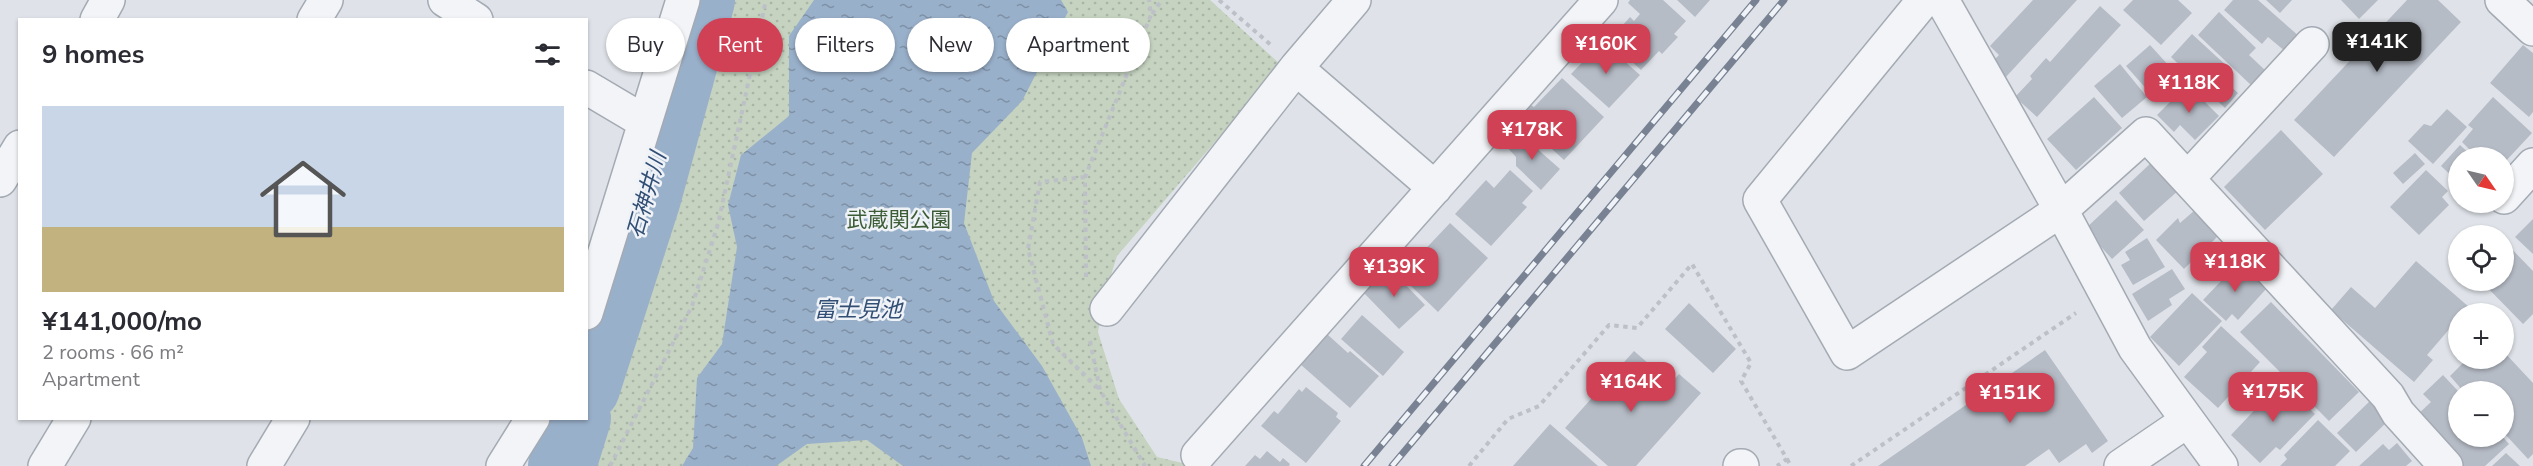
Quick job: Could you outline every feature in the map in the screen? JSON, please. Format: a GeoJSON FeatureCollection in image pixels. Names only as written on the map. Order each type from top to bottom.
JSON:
{"type":"FeatureCollection","features":[{"type":"Feature","properties":{"kind":"street"},"geometry":{"type":"LineString","coordinates":[[98,18],[108,0]]}},
{"type":"Feature","properties":{"kind":"street"},"geometry":{"type":"LineString","coordinates":[[315,18],[326,0]]}},
{"type":"Feature","properties":{"kind":"street"},"geometry":{"type":"LineString","coordinates":[[445,0],[473,18]]}},
{"type":"Feature","properties":{"kind":"street"},"geometry":{"type":"LineString","coordinates":[[588,307],[683,0]]}},
{"type":"Feature","properties":{"kind":"street"},"geometry":{"type":"LineString","coordinates":[[1107,309],[1296,68],[1354,0]]}},
{"type":"Feature","properties":{"kind":"street"},"geometry":{"type":"LineString","coordinates":[[1198,455],[1601,0]]}},
{"type":"Feature","properties":{"kind":"street"},"geometry":{"type":"LineString","coordinates":[[1924,0],[1760,200],[1847,353],[2061,210],[2146,134],[2388,396],[2398,413],[2446,466]]}},
{"type":"Feature","properties":{"kind":"street"},"geometry":{"type":"LineString","coordinates":[[1942,0],[2061,210],[2135,348],[2221,466]]}},
{"type":"Feature","properties":{"kind":"street"},"geometry":{"type":"LineString","coordinates":[[2502,0],[2533,29]]}},
{"type":"Feature","properties":{"kind":"street"},"geometry":{"type":"LineString","coordinates":[[2188,178],[2312,44]]}},
{"type":"Feature","properties":{"kind":"street"},"geometry":{"type":"LineString","coordinates":[[1296,68],[1434,188]]}},
{"type":"Feature","properties":{"kind":"street"},"geometry":{"type":"LineString","coordinates":[[588,88],[645,122]]}},
{"type":"Feature","properties":{"kind":"street"},"geometry":{"type":"LineString","coordinates":[[0,180],[18,150]]}},
{"type":"Feature","properties":{"kind":"street"},"geometry":{"type":"LineString","coordinates":[[2514,186],[2533,165]]}},
{"type":"Feature","properties":{"kind":"street"},"geometry":{"type":"LineString","coordinates":[[45,466],[73,420]]}},
{"type":"Feature","properties":{"kind":"street"},"geometry":{"type":"LineString","coordinates":[[264,466],[292,420]]}},
{"type":"Feature","properties":{"kind":"street"},"geometry":{"type":"LineString","coordinates":[[503,466],[532,420]]}},
{"type":"Feature","properties":{"kind":"street"},"geometry":{"type":"LineString","coordinates":[[2121,466],[2187,421]]}},
{"type":"Feature","properties":{"kind":"path"},"geometry":{"type":"LineString","coordinates":[[610,466],[692,306],[718,224],[766,0]]}},
{"type":"Feature","properties":{"kind":"path"},"geometry":{"type":"LineString","coordinates":[[1149,0],[1151,15]]}},
{"type":"Feature","properties":{"kind":"path"},"geometry":{"type":"LineString","coordinates":[[1086,279],[1085,177],[1151,15],[1162,0]]}},
{"type":"Feature","properties":{"kind":"path"},"geometry":{"type":"LineString","coordinates":[[1219,0],[1296,68]]}},
{"type":"Feature","properties":{"kind":"path"},"geometry":{"type":"LineString","coordinates":[[1085,177],[1040,182],[1028,249],[1053,344],[1100,390],[1145,466]]}},
{"type":"Feature","properties":{"kind":"path"},"geometry":{"type":"LineString","coordinates":[[1469,466],[1508,419],[1539,406],[1609,325],[1637,328],[1692,264],[1751,363],[1741,381],[1791,466]]}},
{"type":"Feature","properties":{"kind":"path"},"geometry":{"type":"LineString","coordinates":[[1851,466],[2105,293]]}},
{"type":"Feature","properties":{"kind":"path"},"geometry":{"type":"LineString","coordinates":[[1089,336],[1100,390]]}},
{"type":"Feature","properties":{"kind":"path"},"geometry":{"type":"LineString","coordinates":[[1777,466],[1786,458]]}},
{"type":"Feature","properties":{"kind":"green space"},"geometry":{"type":"Polygon","coordinates":[[[715,0],[814,0],[809,18],[795,18],[795,67],[682,466],[535,466],[565,420],[588,420],[588,385],[616,343],[668,184],[697,70],[783,72],[783,18],[710,18],[715,0]]]}},
{"type":"Feature","properties":{"kind":"green space","name":"武蔵関公園"},"geometry":{"type":"Polygon","coordinates":[[[732,0],[1210,0],[1281,65],[1117,256],[1105,294],[1098,332],[1119,399],[1157,457],[1195,466],[559,466],[610,385],[676,202],[712,72],[783,72],[783,18],[727,18],[732,0]]]}},
{"type":"Feature","properties":{"kind":"water","name":"富士見池"},"geometry":{"type":"Polygon","coordinates":[[[814,0],[1061,0],[1068,12],[1065,18],[1006,18],[1006,72],[1037,72],[1022,101],[972,153],[964,223],[994,301],[1042,366],[1082,438],[1091,466],[903,466],[867,440],[807,444],[776,466],[682,466],[693,448],[697,378],[722,344],[737,247],[728,205],[741,155],[789,116],[789,36],[795,27],[795,72],[895,72],[895,18],[802,18],[814,0]]]}},
{"type":"Feature","properties":{"kind":"building"},"geometry":{"type":"Polygon","coordinates":[[[1630,0],[1663,0],[1686,21],[1674,34],[1678,37],[1662,54],[1659,51],[1641,70],[1613,44],[1626,30],[1622,26],[1630,17],[1634,21],[1640,14],[1628,3],[1630,0]]]}},
{"type":"Feature","properties":{"kind":"building"},"geometry":{"type":"Polygon","coordinates":[[[1677,0],[1710,0],[1695,17],[1677,0]]]}},
{"type":"Feature","properties":{"kind":"building"},"geometry":{"type":"Polygon","coordinates":[[[2033,0],[2077,0],[2005,78],[1992,62],[1999,55],[1990,46],[2033,0]]]}},
{"type":"Feature","properties":{"kind":"building"},"geometry":{"type":"Polygon","coordinates":[[[2133,0],[2178,0],[2192,13],[2161,45],[2123,10],[2133,0]]]}},
{"type":"Feature","properties":{"kind":"building"},"geometry":{"type":"Polygon","coordinates":[[[2233,0],[2258,0],[2300,37],[2286,52],[2268,37],[2262,44],[2224,10],[2233,0]]]}},
{"type":"Feature","properties":{"kind":"building"},"geometry":{"type":"Polygon","coordinates":[[[2266,0],[2292,0],[2280,13],[2266,0]]]}},
{"type":"Feature","properties":{"kind":"building"},"geometry":{"type":"Polygon","coordinates":[[[2341,0],[2378,0],[2359,19],[2341,0]]]}},
{"type":"Feature","properties":{"kind":"building"},"geometry":{"type":"Polygon","coordinates":[[[2407,0],[2438,0],[2461,22],[2334,157],[2294,120],[2407,0]]]}},
{"type":"Feature","properties":{"kind":"building"},"geometry":{"type":"Polygon","coordinates":[[[2100,6],[2121,25],[2037,117],[2015,97],[2032,79],[2030,76],[2046,58],[2050,62],[2100,6]]]}},
{"type":"Feature","properties":{"kind":"building"},"geometry":{"type":"Polygon","coordinates":[[[2219,12],[2256,48],[2249,55],[2266,71],[2252,86],[2198,35],[2219,12]]]}},
{"type":"Feature","properties":{"kind":"building"},"geometry":{"type":"Polygon","coordinates":[[[2192,34],[2229,68],[2220,77],[2238,93],[2225,108],[2171,57],[2192,34]]]}},
{"type":"Feature","properties":{"kind":"building"},"geometry":{"type":"Polygon","coordinates":[[[1604,43],[1640,75],[1609,108],[1571,74],[1604,43]]]}},
{"type":"Feature","properties":{"kind":"building"},"geometry":{"type":"Polygon","coordinates":[[[2150,45],[2181,79],[2161,97],[2155,89],[2150,93],[2126,66],[2150,45]]]}},
{"type":"Feature","properties":{"kind":"building"},"geometry":{"type":"Polygon","coordinates":[[[2523,45],[2533,53],[2533,112],[2529,117],[2490,83],[2523,45]]]}},
{"type":"Feature","properties":{"kind":"building"},"geometry":{"type":"Polygon","coordinates":[[[2120,64],[2147,97],[2122,118],[2094,86],[2120,64]]]}},
{"type":"Feature","properties":{"kind":"building"},"geometry":{"type":"Polygon","coordinates":[[[1562,78],[1604,117],[1564,160],[1519,119],[1531,105],[1534,107],[1562,78]]]}},
{"type":"Feature","properties":{"kind":"building"},"geometry":{"type":"Polygon","coordinates":[[[2190,87],[2219,116],[2195,140],[2180,125],[2174,132],[2157,115],[2176,96],[2178,98],[2190,87]]]}},
{"type":"Feature","properties":{"kind":"building"},"geometry":{"type":"Polygon","coordinates":[[[2094,97],[2122,128],[2076,170],[2047,139],[2094,97]]]}},
{"type":"Feature","properties":{"kind":"building"},"geometry":{"type":"Polygon","coordinates":[[[2493,97],[2532,133],[2514,152],[2514,147],[2467,147],[2462,142],[2473,129],[2468,125],[2493,97]]]}},
{"type":"Feature","properties":{"kind":"building"},"geometry":{"type":"Polygon","coordinates":[[[2447,109],[2467,127],[2433,164],[2408,141],[2424,124],[2431,126],[2447,109]]]}},
{"type":"Feature","properties":{"kind":"building"},"geometry":{"type":"Polygon","coordinates":[[[2281,130],[2323,174],[2265,230],[2224,187],[2281,130]]]}},
{"type":"Feature","properties":{"kind":"building"},"geometry":{"type":"Polygon","coordinates":[[[1518,132],[1560,169],[1541,190],[1516,166],[1516,157],[1506,146],[1511,136],[1518,132]]]}},
{"type":"Feature","properties":{"kind":"building"},"geometry":{"type":"Polygon","coordinates":[[[2415,153],[2425,164],[2403,184],[2393,173],[2415,153]]]}},
{"type":"Feature","properties":{"kind":"building"},"geometry":{"type":"Polygon","coordinates":[[[2448,158],[2448,173],[2441,166],[2448,158]]]}},
{"type":"Feature","properties":{"kind":"building"},"geometry":{"type":"Polygon","coordinates":[[[2153,161],[2179,190],[2144,221],[2119,193],[2153,161]]]}},
{"type":"Feature","properties":{"kind":"building"},"geometry":{"type":"Polygon","coordinates":[[[1510,170],[1533,191],[1522,203],[1527,207],[1491,246],[1455,214],[1486,180],[1494,188],[1510,170]]]}},
{"type":"Feature","properties":{"kind":"building"},"geometry":{"type":"Polygon","coordinates":[[[2426,170],[2448,191],[2442,197],[2448,206],[2419,235],[2390,207],[2426,170]]]}},
{"type":"Feature","properties":{"kind":"building"},"geometry":{"type":"Polygon","coordinates":[[[2116,200],[2144,230],[2112,259],[2085,229],[2116,200]]]}},
{"type":"Feature","properties":{"kind":"building"},"geometry":{"type":"Polygon","coordinates":[[[2195,210],[2219,235],[2208,246],[2212,249],[2202,259],[2198,255],[2184,269],[2156,240],[2178,218],[2180,223],[2195,210]]]}},
{"type":"Feature","properties":{"kind":"building"},"geometry":{"type":"Polygon","coordinates":[[[2533,219],[2533,254],[2515,237],[2533,219]]]}},
{"type":"Feature","properties":{"kind":"building"},"geometry":{"type":"Polygon","coordinates":[[[1450,223],[1488,258],[1438,312],[1409,284],[1423,269],[1414,261],[1450,223]]]}},
{"type":"Feature","properties":{"kind":"building"},"geometry":{"type":"Polygon","coordinates":[[[2147,238],[2165,267],[2133,285],[2121,265],[2130,260],[2125,252],[2147,238]]]}},
{"type":"Feature","properties":{"kind":"building"},"geometry":{"type":"Polygon","coordinates":[[[2514,251],[2533,271],[2533,314],[2523,324],[2514,315],[2514,303],[2502,303],[2491,291],[2514,291],[2514,251]]]}},
{"type":"Feature","properties":{"kind":"building"},"geometry":{"type":"Polygon","coordinates":[[[2416,261],[2464,303],[2448,303],[2448,331],[2427,355],[2433,360],[2414,382],[2331,310],[2351,287],[2375,308],[2416,261]]]}},
{"type":"Feature","properties":{"kind":"building"},"geometry":{"type":"Polygon","coordinates":[[[2239,262],[2267,288],[2238,320],[2232,314],[2226,321],[2203,300],[2239,262]]]}},
{"type":"Feature","properties":{"kind":"building"},"geometry":{"type":"Polygon","coordinates":[[[1392,266],[1400,274],[1398,277],[1425,305],[1399,329],[1364,293],[1392,266]]]}},
{"type":"Feature","properties":{"kind":"building"},"geometry":{"type":"Polygon","coordinates":[[[2172,269],[2185,289],[2169,299],[2172,305],[2148,321],[2132,294],[2172,269]]]}},
{"type":"Feature","properties":{"kind":"building"},"geometry":{"type":"Polygon","coordinates":[[[2192,293],[2222,321],[2179,366],[2150,337],[2192,293]]]}},
{"type":"Feature","properties":{"kind":"building"},"geometry":{"type":"Polygon","coordinates":[[[2271,302],[2359,392],[2329,421],[2240,332],[2271,302]]]}},
{"type":"Feature","properties":{"kind":"building"},"geometry":{"type":"Polygon","coordinates":[[[1689,303],[1736,349],[1713,373],[1665,329],[1689,303]]]}},
{"type":"Feature","properties":{"kind":"building"},"geometry":{"type":"Polygon","coordinates":[[[1362,315],[1404,352],[1383,376],[1341,339],[1362,315]]]}},
{"type":"Feature","properties":{"kind":"building"},"geometry":{"type":"Polygon","coordinates":[[[2221,326],[2260,362],[2218,408],[2184,377],[2207,352],[2202,347],[2221,326]]]}},
{"type":"Feature","properties":{"kind":"building"},"geometry":{"type":"Polygon","coordinates":[[[1327,334],[1379,376],[1350,408],[1300,364],[1327,334]]]}},
{"type":"Feature","properties":{"kind":"building"},"geometry":{"type":"Polygon","coordinates":[[[2045,350],[2108,441],[2092,453],[2086,444],[2059,463],[2049,449],[2025,466],[1878,466],[2045,350]]]}},
{"type":"Feature","properties":{"kind":"building"},"geometry":{"type":"Polygon","coordinates":[[[1634,351],[1671,383],[1679,374],[1701,393],[1636,466],[1608,466],[1565,428],[1634,351]]]}},
{"type":"Feature","properties":{"kind":"building"},"geometry":{"type":"Polygon","coordinates":[[[2514,363],[2533,383],[2533,454],[2528,459],[2514,444],[2514,381],[2454,381],[2450,376],[2457,369],[2514,369],[2514,363]]]}},
{"type":"Feature","properties":{"kind":"building"},"geometry":{"type":"Polygon","coordinates":[[[2443,375],[2449,381],[2448,447],[2506,447],[2485,466],[2463,466],[2416,416],[2431,402],[2423,394],[2443,375]]]}},
{"type":"Feature","properties":{"kind":"building"},"geometry":{"type":"Polygon","coordinates":[[[2281,382],[2315,414],[2280,450],[2276,447],[2260,463],[2231,435],[2281,382]]]}},
{"type":"Feature","properties":{"kind":"building"},"geometry":{"type":"Polygon","coordinates":[[[1306,387],[1338,413],[1336,417],[1341,421],[1306,463],[1261,426],[1274,411],[1278,414],[1299,389],[1302,392],[1306,387]]]}},
{"type":"Feature","properties":{"kind":"building"},"geometry":{"type":"Polygon","coordinates":[[[2372,399],[2391,418],[2356,452],[2337,433],[2372,399]]]}},
{"type":"Feature","properties":{"kind":"building"},"geometry":{"type":"Polygon","coordinates":[[[2318,420],[2350,451],[2335,466],[2280,466],[2287,459],[2284,455],[2318,420]]]}},
{"type":"Feature","properties":{"kind":"building"},"geometry":{"type":"Polygon","coordinates":[[[1550,424],[1598,466],[1513,466],[1550,424]]]}},
{"type":"Feature","properties":{"kind":"building"},"geometry":{"type":"Polygon","coordinates":[[[2397,443],[2412,461],[2406,466],[2359,466],[2383,444],[2389,450],[2397,443]]]}},
{"type":"Feature","properties":{"kind":"building"},"geometry":{"type":"Polygon","coordinates":[[[1267,451],[1280,462],[1283,458],[1290,464],[1289,466],[1245,466],[1255,455],[1260,459],[1267,451]]]}},
{"type":"Feature","properties":{"kind":"building"},"geometry":{"type":"Polygon","coordinates":[[[2506,453],[2520,466],[2492,466],[2506,453]]]}},
{"type":"Feature","properties":{"kind":"waterway","name":"石神井川"},"geometry":{"type":"LineString","coordinates":[[588,382],[647,198],[701,0]]}},
{"type":"Feature","properties":{"kind":"waterway","name":"石神井川"},"geometry":{"type":"LineString","coordinates":[[562,466],[576,420]]}},
{"type":"Feature","properties":{"kind":"railway"},"geometry":{"type":"LineString","coordinates":[[1364,466],[1756,0]]}},
{"type":"Feature","properties":{"kind":"railway"},"geometry":{"type":"LineString","coordinates":[[1392,466],[1784,0]]}}]}
